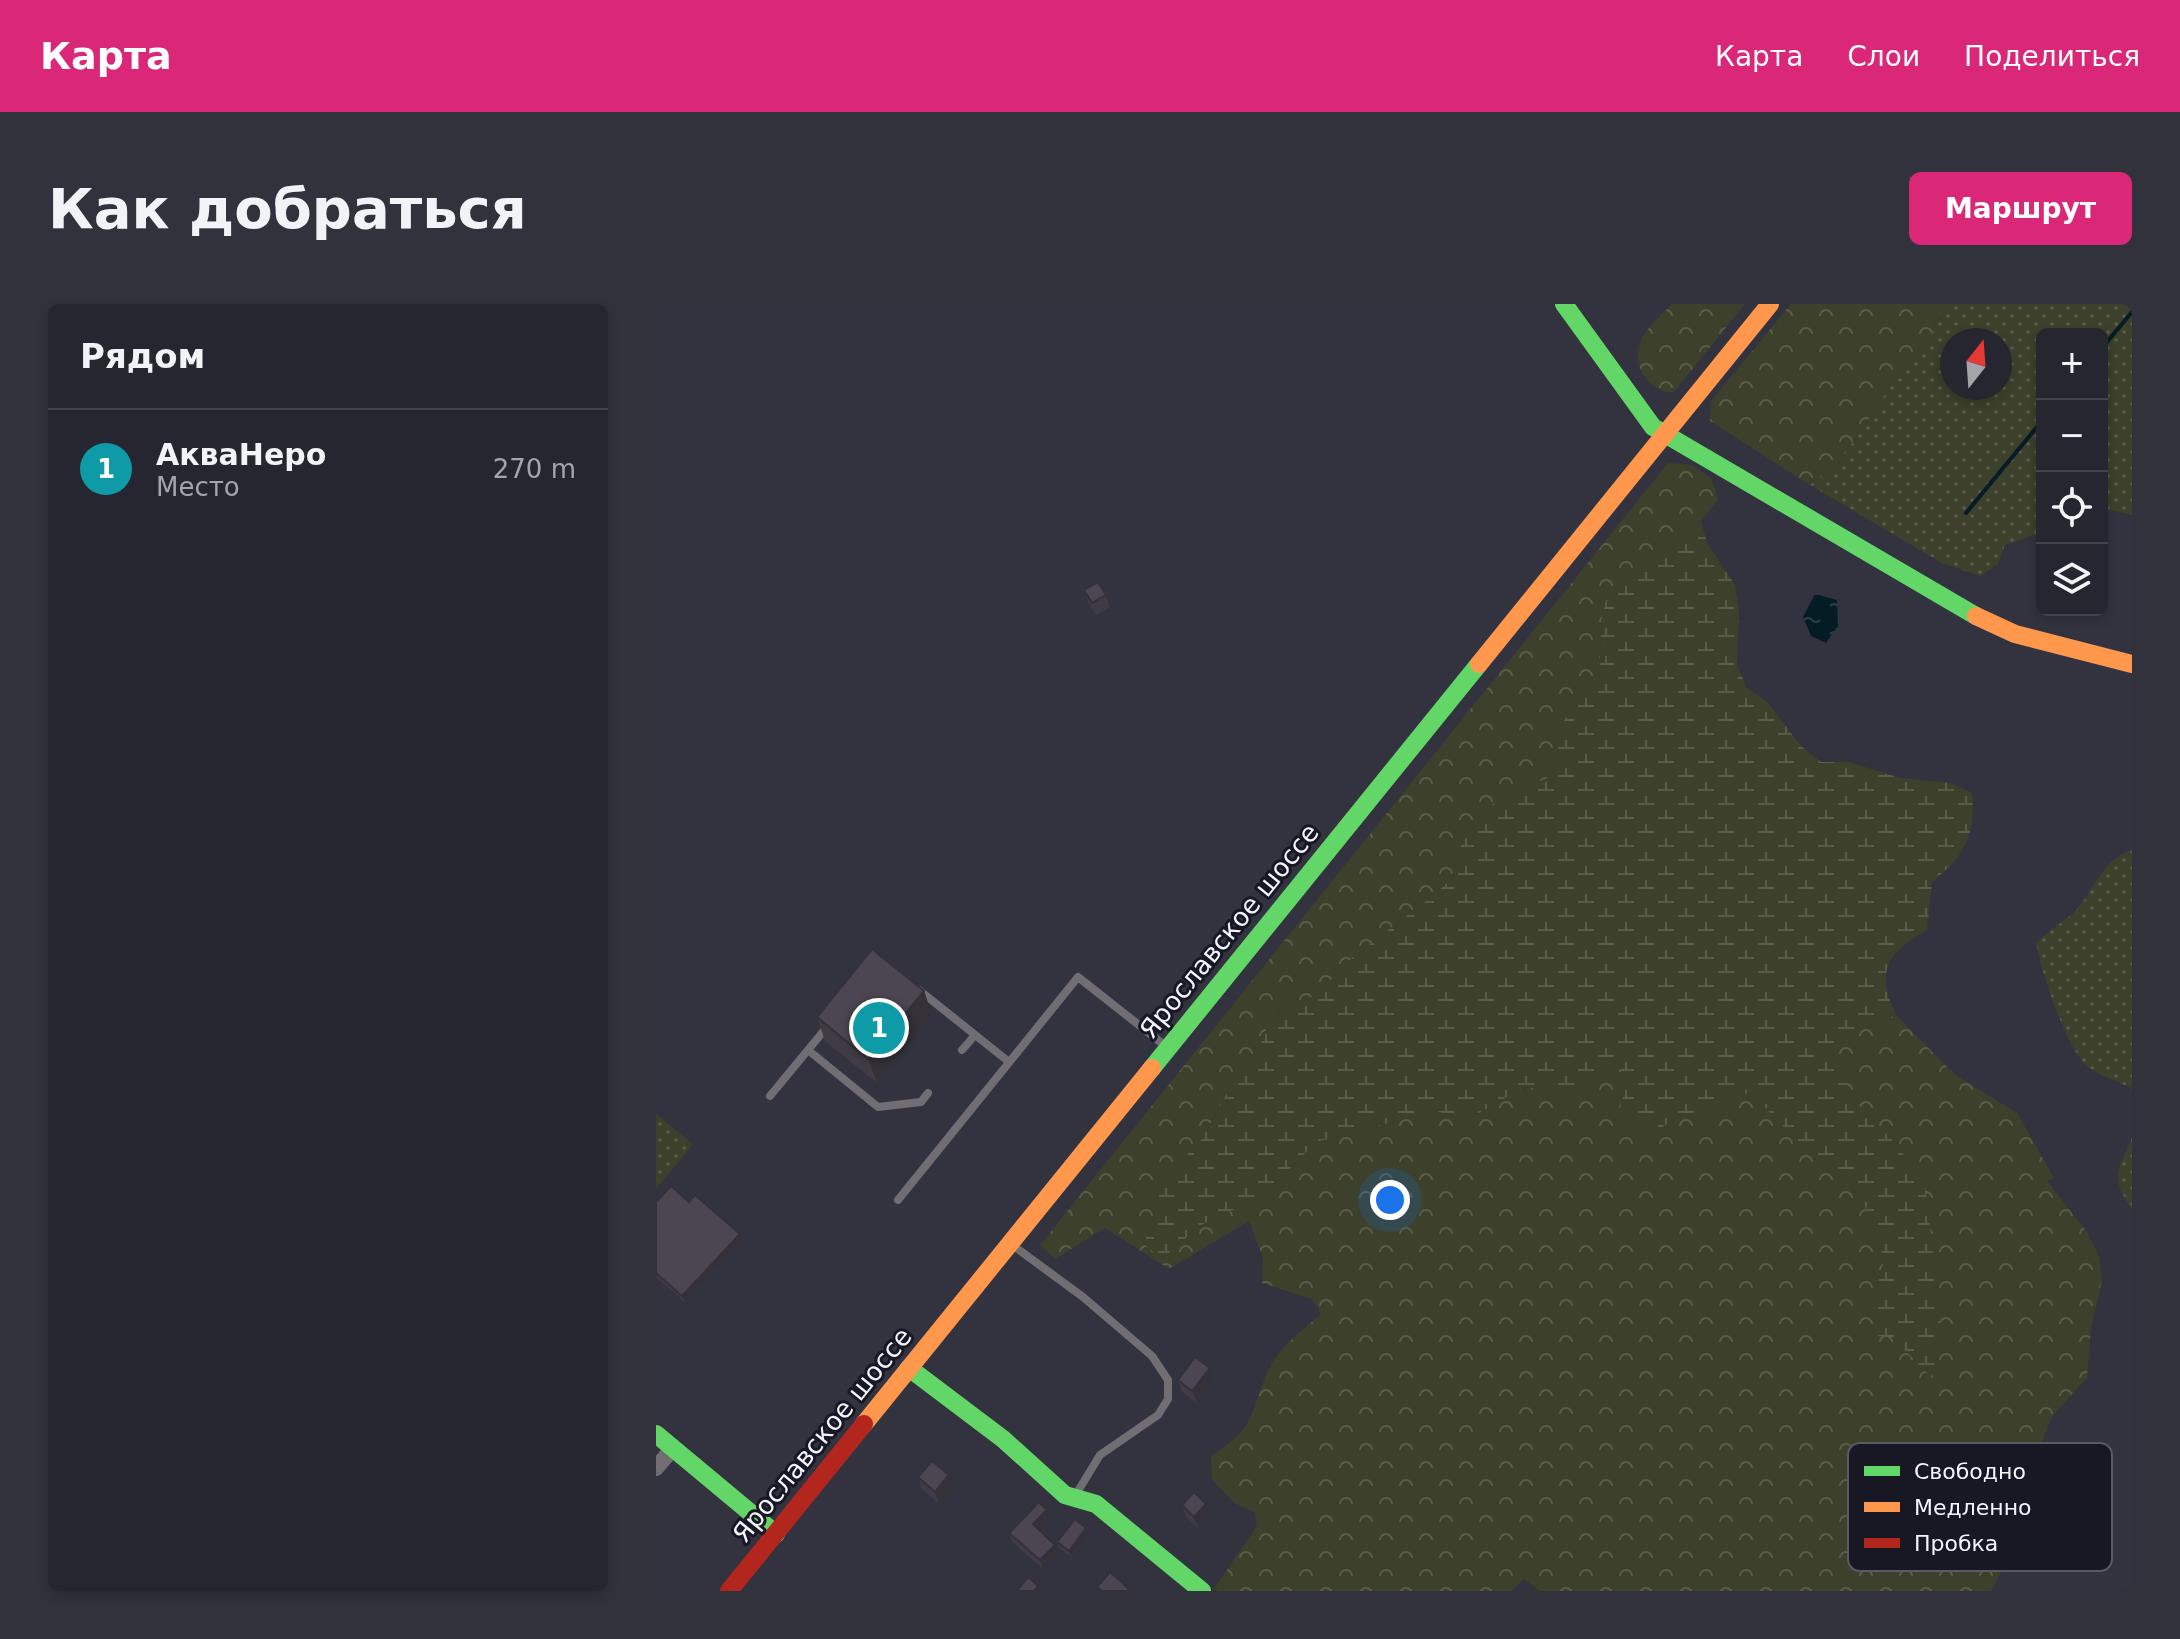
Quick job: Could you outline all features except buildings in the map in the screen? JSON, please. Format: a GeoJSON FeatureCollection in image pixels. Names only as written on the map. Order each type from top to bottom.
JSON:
{"type":"FeatureCollection","features":[{"type":"Feature","properties":{"kind":"main road"},"geometry":{"type":"LineString","coordinates":[[1564,304],[1647,421],[1970,613],[2015,634],[2132,664]]}},
{"type":"Feature","properties":{"kind":"main road","name":"Ярославское шоссе"},"geometry":{"type":"LineString","coordinates":[[729,1591],[1770,304]]}},
{"type":"Feature","properties":{"kind":"main road"},"geometry":{"type":"LineString","coordinates":[[909,1368],[1003,1439],[1051,1484],[1074,1497],[1096,1504],[1202,1591]]}},
{"type":"Feature","properties":{"kind":"main road"},"geometry":{"type":"LineString","coordinates":[[656,1434],[776,1534]]}},
{"type":"Feature","properties":{"kind":"street"},"geometry":{"type":"LineString","coordinates":[[656,1468],[673,1448]]}},
{"type":"Feature","properties":{"kind":"lane"},"geometry":{"type":"LineString","coordinates":[[898,1200],[1078,977],[1168,1048]]}},
{"type":"Feature","properties":{"kind":"lane"},"geometry":{"type":"LineString","coordinates":[[905,979],[1009,1062]]}},
{"type":"Feature","properties":{"kind":"lane"},"geometry":{"type":"LineString","coordinates":[[770,1096],[836,1017]]}},
{"type":"Feature","properties":{"kind":"lane"},"geometry":{"type":"LineString","coordinates":[[962,1050],[975,1035]]}},
{"type":"Feature","properties":{"kind":"lane"},"geometry":{"type":"LineString","coordinates":[[808,1050],[878,1107],[921,1102],[928,1093]]}},
{"type":"Feature","properties":{"kind":"lane"},"geometry":{"type":"LineString","coordinates":[[1010,1244],[1083,1297],[1140,1346],[1168,1380],[1168,1399],[1158,1415],[1100,1455],[1080,1493],[1074,1497]]}},
{"type":"Feature","properties":{"kind":"green space"},"geometry":{"type":"Polygon","coordinates":[[[1672,304],[1745,304],[1673,393],[1649,382],[1638,361],[1640,343],[1646,332],[1672,304]]]}},
{"type":"Feature","properties":{"kind":"green space"},"geometry":{"type":"Polygon","coordinates":[[[1791,304],[1943,304],[1930,336],[1858,434],[1838,460],[1810,485],[1710,421],[1711,401],[1791,304]]]}},
{"type":"Feature","properties":{"kind":"green space"},"geometry":{"type":"Polygon","coordinates":[[[1943,304],[2132,304],[2132,515],[2108,509],[2108,328],[2036,328],[2036,534],[2005,545],[1998,564],[1980,576],[1942,563],[1810,485],[1849,448],[1934,327],[1943,304]]]}},
{"type":"Feature","properties":{"kind":"green space"},"geometry":{"type":"Polygon","coordinates":[[[1668,463],[1692,465],[1711,478],[1718,500],[1701,521],[1624,581],[1606,600],[1601,622],[1600,669],[1559,728],[1558,752],[1548,778],[1501,798],[1465,832],[1451,879],[1353,957],[1318,994],[1272,1015],[1255,1059],[1237,1075],[1202,1139],[1165,1178],[1162,1259],[1199,1226],[1263,1196],[1316,1142],[1435,1111],[1457,1116],[1479,1113],[1524,1087],[1572,1090],[1617,1059],[1626,1085],[1620,1109],[1662,1127],[1685,1114],[1709,1110],[1728,1096],[1751,1093],[1820,1164],[1843,1173],[1870,1214],[1884,1261],[1871,1307],[1942,1332],[1935,1284],[1894,1142],[1860,1107],[1832,1060],[1833,1040],[1896,1015],[1954,1074],[2017,1113],[2054,1178],[2047,1181],[2087,1232],[2099,1256],[2102,1280],[2091,1328],[2087,1378],[2052,1416],[2042,1443],[1848,1443],[1848,1571],[2002,1571],[1991,1591],[1540,1591],[1524,1579],[1511,1591],[1217,1591],[1214,1589],[1257,1526],[1255,1513],[1235,1503],[1212,1480],[1211,1456],[1246,1426],[1269,1369],[1279,1353],[1321,1314],[1312,1299],[1262,1283],[1263,1258],[1249,1221],[1169,1269],[1105,1228],[1055,1259],[1040,1245],[1668,463]]]}},
{"type":"Feature","properties":{"kind":"green space"},"geometry":{"type":"Polygon","coordinates":[[[1701,521],[1707,543],[1735,585],[1739,611],[1737,665],[1747,688],[1767,702],[1801,746],[1821,762],[1849,762],[1900,778],[1950,783],[1972,793],[1970,833],[1953,863],[1932,882],[1927,930],[1902,947],[1889,965],[1886,986],[1896,1015],[1833,1040],[1840,1047],[1832,1060],[1860,1107],[1894,1142],[1925,1184],[1942,1332],[1931,1377],[1892,1337],[1878,1336],[1871,1307],[1884,1261],[1870,1214],[1843,1173],[1820,1164],[1751,1093],[1728,1096],[1709,1110],[1685,1114],[1662,1127],[1637,1128],[1620,1109],[1626,1085],[1617,1059],[1572,1090],[1524,1087],[1479,1113],[1457,1116],[1435,1111],[1316,1142],[1263,1196],[1199,1226],[1162,1259],[1144,1244],[1165,1178],[1202,1139],[1237,1075],[1255,1059],[1272,1015],[1318,994],[1353,957],[1451,879],[1465,832],[1482,812],[1501,798],[1548,778],[1558,752],[1559,728],[1600,669],[1601,622],[1606,600],[1624,581],[1701,521]]]}},
{"type":"Feature","properties":{"kind":"green space"},"geometry":{"type":"Polygon","coordinates":[[[2132,850],[2132,1093],[2131,1088],[2091,1069],[2078,1055],[2055,1008],[2036,943],[2079,907],[2112,861],[2132,850]]]}},
{"type":"Feature","properties":{"kind":"green space"},"geometry":{"type":"Polygon","coordinates":[[[656,1114],[693,1144],[656,1189],[656,1114]]]}},
{"type":"Feature","properties":{"kind":"green space"},"geometry":{"type":"Polygon","coordinates":[[[2132,1138],[2132,1210],[2121,1189],[2118,1174],[2132,1138]]]}},
{"type":"Feature","properties":{"kind":"water"},"geometry":{"type":"Polygon","coordinates":[[[1815,594],[1837,600],[1838,626],[1826,643],[1811,636],[1803,617],[1815,594]]]}},
{"type":"Feature","properties":{"kind":"waterway"},"geometry":{"type":"LineString","coordinates":[[2108,341],[2132,312]]}},
{"type":"Feature","properties":{"kind":"waterway"},"geometry":{"type":"LineString","coordinates":[[1966,513],[2036,428]]}},
{"type":"Feature","properties":{"kind":"traffic: fast"},"geometry":{"type":"LineString","coordinates":[[1564,304],[1653,427],[1976,616]]}},
{"type":"Feature","properties":{"kind":"traffic: fast"},"geometry":{"type":"LineString","coordinates":[[1152,1068],[1479,664]]}},
{"type":"Feature","properties":{"kind":"traffic: fast"},"geometry":{"type":"LineString","coordinates":[[909,1368],[1003,1439],[1065,1495],[1096,1504],[1202,1591]]}},
{"type":"Feature","properties":{"kind":"traffic: fast"},"geometry":{"type":"LineString","coordinates":[[656,1434],[776,1534]]}},
{"type":"Feature","properties":{"kind":"traffic: slow"},"geometry":{"type":"LineString","coordinates":[[1479,664],[1770,304]]}},
{"type":"Feature","properties":{"kind":"traffic: slow"},"geometry":{"type":"LineString","coordinates":[[1976,616],[2015,634],[2132,664]]}},
{"type":"Feature","properties":{"kind":"traffic: slow"},"geometry":{"type":"LineString","coordinates":[[864,1424],[1152,1068]]}},
{"type":"Feature","properties":{"kind":"traffic: jam"},"geometry":{"type":"LineString","coordinates":[[729,1591],[864,1424]]}},
{"type":"Feature","properties":{"kind":"place","name":"АкваНеро"},"geometry":{"type":"Point","coordinates":[879,1028]}}]}
